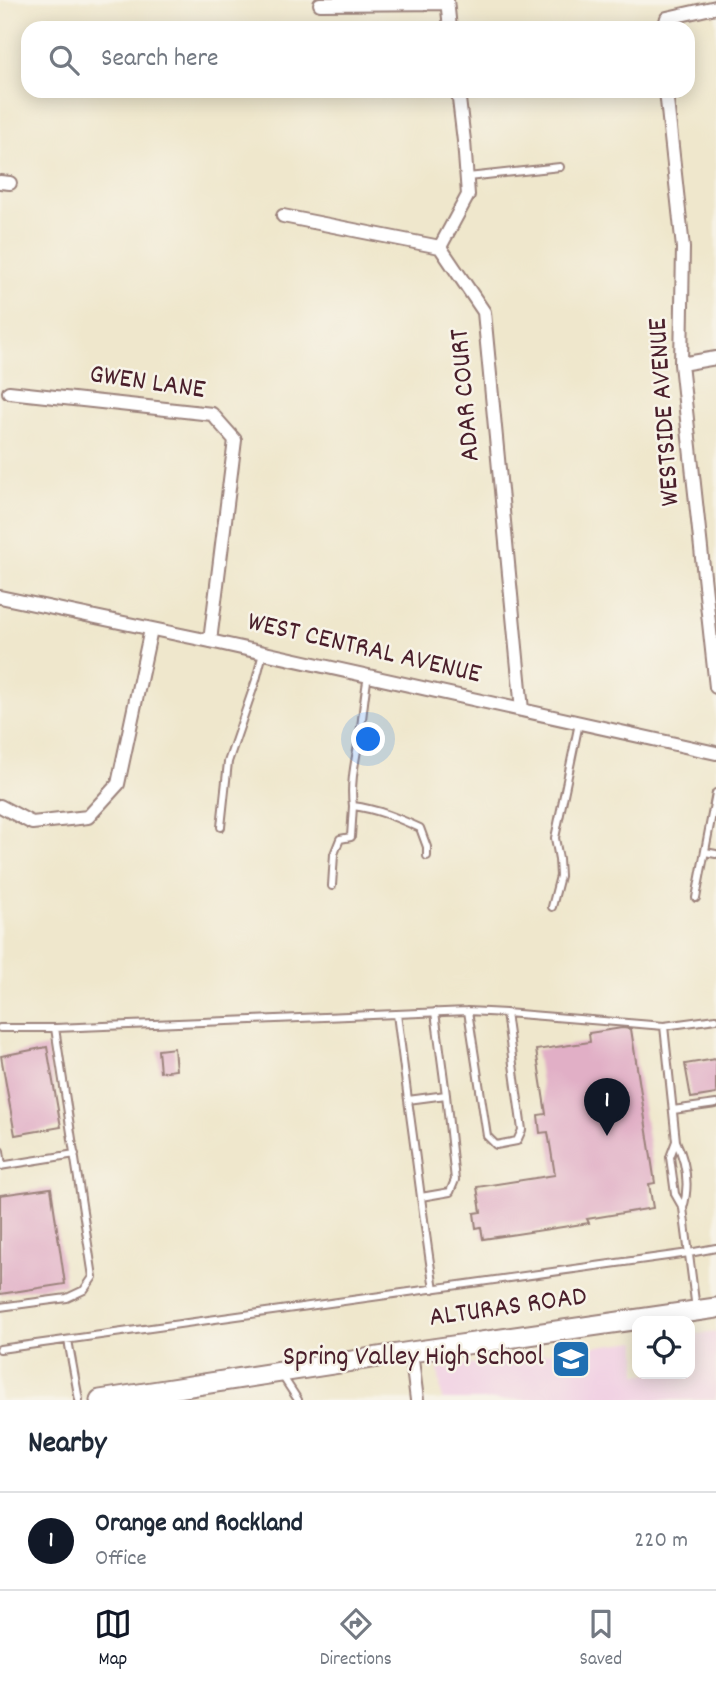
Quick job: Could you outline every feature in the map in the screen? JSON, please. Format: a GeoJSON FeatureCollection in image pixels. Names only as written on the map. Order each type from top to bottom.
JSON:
{"type":"FeatureCollection","features":[{"type":"Feature","properties":{"kind":"main road","name":"ALTURAS ROAD"},"geometry":{"type":"LineString","coordinates":[[100,1400],[178,1394],[281,1372],[716,1308]]}},
{"type":"Feature","properties":{"kind":"street"},"geometry":{"type":"LineString","coordinates":[[320,4],[447,1],[449,21]]}},
{"type":"Feature","properties":{"kind":"street"},"geometry":{"type":"LineString","coordinates":[[671,21],[716,7]]}},
{"type":"Feature","properties":{"kind":"street"},"geometry":{"type":"LineString","coordinates":[[283,216],[440,247],[468,195],[459,98]]}},
{"type":"Feature","properties":{"kind":"street","name":"WESTSIDE AVENUE"},"geometry":{"type":"LineString","coordinates":[[667,98],[684,248],[681,364],[716,687]]}},
{"type":"Feature","properties":{"kind":"street","name":"ADAR COURT"},"geometry":{"type":"LineString","coordinates":[[440,247],[484,312],[522,710]]}},
{"type":"Feature","properties":{"kind":"street"},"geometry":{"type":"LineString","coordinates":[[681,364],[716,358]]}},
{"type":"Feature","properties":{"kind":"street","name":"GWEN LANE"},"geometry":{"type":"LineString","coordinates":[[9,392],[212,414],[235,440],[210,640]]}},
{"type":"Feature","properties":{"kind":"street","name":"WEST CENTRAL AVENUE"},"geometry":{"type":"LineString","coordinates":[[0,597],[210,640],[716,753]]}},
{"type":"Feature","properties":{"kind":"street"},"geometry":{"type":"LineString","coordinates":[[0,806],[32,823],[88,817],[118,784],[151,629]]}},
{"type":"Feature","properties":{"kind":"street"},"geometry":{"type":"LineString","coordinates":[[411,1352],[417,1400]]}},
{"type":"Feature","properties":{"kind":"lane"},"geometry":{"type":"LineString","coordinates":[[467,177],[560,167]]}},
{"type":"Feature","properties":{"kind":"lane"},"geometry":{"type":"LineString","coordinates":[[221,827],[228,762],[263,653]]}},
{"type":"Feature","properties":{"kind":"lane"},"geometry":{"type":"LineString","coordinates":[[332,886],[334,853],[340,839],[351,837],[353,772],[368,676]]}},
{"type":"Feature","properties":{"kind":"lane"},"geometry":{"type":"LineString","coordinates":[[552,907],[560,876],[555,838],[579,723]]}},
{"type":"Feature","properties":{"kind":"lane"},"geometry":{"type":"LineString","coordinates":[[696,898],[716,793]]}},
{"type":"Feature","properties":{"kind":"lane"},"geometry":{"type":"LineString","coordinates":[[353,806],[371,808],[420,828],[427,847],[427,856]]}},
{"type":"Feature","properties":{"kind":"lane"},"geometry":{"type":"LineString","coordinates":[[705,852],[716,854]]}},
{"type":"Feature","properties":{"kind":"lane"},"geometry":{"type":"LineString","coordinates":[[468,1011],[487,1136],[496,1145],[517,1141],[522,1130],[506,1013]]}},
{"type":"Feature","properties":{"kind":"lane"},"geometry":{"type":"LineString","coordinates":[[0,1028],[468,1011],[664,1026],[716,1019]]}},
{"type":"Feature","properties":{"kind":"lane"},"geometry":{"type":"LineString","coordinates":[[421,1197],[450,1192],[455,1180],[435,1012]]}},
{"type":"Feature","properties":{"kind":"lane"},"geometry":{"type":"LineString","coordinates":[[397,1014],[434,1289]]}},
{"type":"Feature","properties":{"kind":"lane"},"geometry":{"type":"LineString","coordinates":[[664,1026],[676,1141],[683,1155],[688,1193],[683,1208]]}},
{"type":"Feature","properties":{"kind":"lane"},"geometry":{"type":"LineString","coordinates":[[0,1307],[66,1298],[84,1290],[93,1277],[55,1028]]}},
{"type":"Feature","properties":{"kind":"lane"},"geometry":{"type":"LineString","coordinates":[[408,1100],[446,1095]]}},
{"type":"Feature","properties":{"kind":"lane"},"geometry":{"type":"LineString","coordinates":[[673,1110],[716,1104]]}},
{"type":"Feature","properties":{"kind":"lane"},"geometry":{"type":"LineString","coordinates":[[676,1141],[670,1157],[675,1194],[683,1208],[696,1311]]}},
{"type":"Feature","properties":{"kind":"lane"},"geometry":{"type":"LineString","coordinates":[[0,1151],[1,1166],[75,1154]]}},
{"type":"Feature","properties":{"kind":"lane"},"geometry":{"type":"LineString","coordinates":[[0,1349],[716,1248]]}},
{"type":"Feature","properties":{"kind":"lane"},"geometry":{"type":"LineString","coordinates":[[68,1340],[79,1400]]}},
{"type":"Feature","properties":{"kind":"lane"},"geometry":{"type":"LineString","coordinates":[[281,1372],[298,1400]]}},
{"type":"Feature","properties":{"kind":"shaded area","name":"Spring Valley High School"},"geometry":{"type":"Polygon","coordinates":[[[716,1332],[716,1400],[442,1400],[438,1369],[632,1342],[632,1379],[695,1379],[695,1334],[716,1332]]]}},
{"type":"Feature","properties":{"kind":"building"},"geometry":{"type":"Polygon","coordinates":[[[631,1029],[655,1183],[649,1184],[653,1208],[587,1219],[589,1223],[483,1239],[481,1227],[476,1228],[474,1213],[481,1212],[477,1187],[555,1175],[548,1132],[540,1133],[538,1115],[546,1114],[536,1050],[590,1042],[589,1033],[631,1029]]]}},
{"type":"Feature","properties":{"kind":"building"},"geometry":{"type":"Polygon","coordinates":[[[47,1047],[61,1127],[15,1135],[1,1056],[47,1047]]]}},
{"type":"Feature","properties":{"kind":"building"},"geometry":{"type":"Polygon","coordinates":[[[174,1048],[176,1070],[160,1072],[158,1050],[174,1048]]]}},
{"type":"Feature","properties":{"kind":"building"},"geometry":{"type":"Polygon","coordinates":[[[716,1059],[716,1094],[691,1098],[685,1064],[716,1059]]]}},
{"type":"Feature","properties":{"kind":"building"},"geometry":{"type":"Polygon","coordinates":[[[51,1188],[65,1284],[0,1294],[0,1195],[51,1188]]]}},
{"type":"Feature","properties":{"kind":"place","name":"Orange and Rockland"},"geometry":{"type":"Point","coordinates":[607,1136]}},
{"type":"Feature","properties":{"kind":"place","name":"Spring Valley High School"},"geometry":{"type":"Point","coordinates":[571,1359]}}]}
